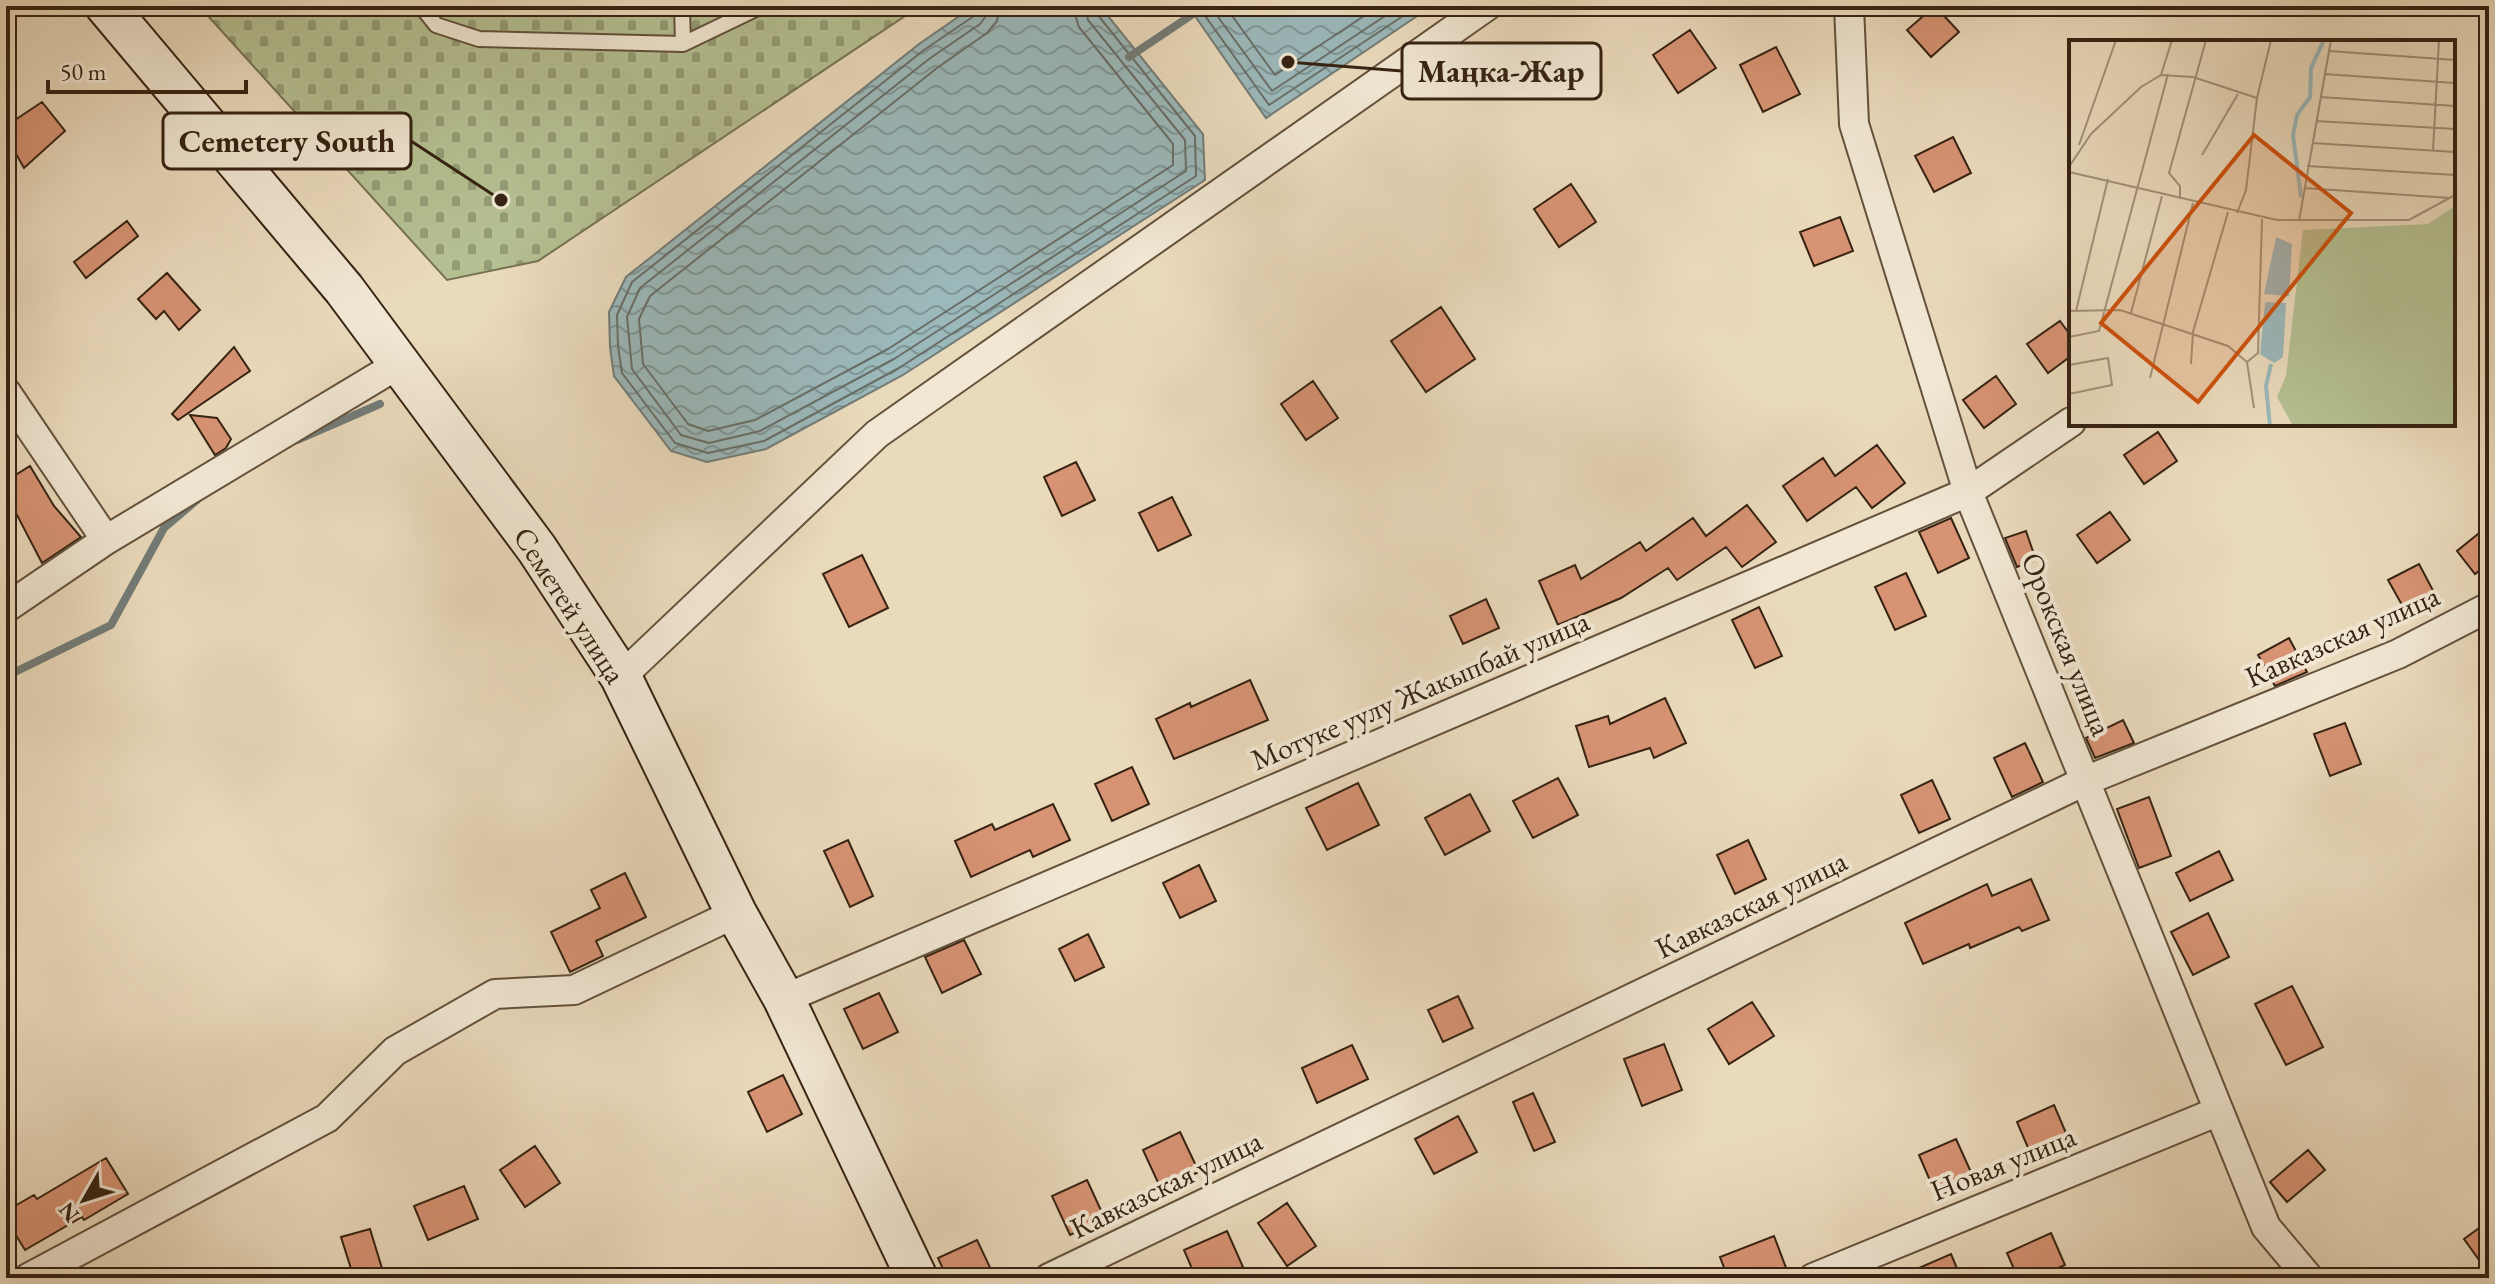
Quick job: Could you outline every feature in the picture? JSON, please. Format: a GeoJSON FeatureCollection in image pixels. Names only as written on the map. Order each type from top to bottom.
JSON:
{"type":"FeatureCollection","features":[{"type":"Feature","properties":{"kind":"street","name":"Семетей улица"},"geometry":{"type":"LineString","coordinates":[[106,6],[344,289],[537,549],[621,677],[736,913],[784,999],[917,1278]]}},
{"type":"Feature","properties":{"kind":"street"},"geometry":{"type":"LineString","coordinates":[[621,677],[877,434],[1487,6]]}},
{"type":"Feature","properties":{"kind":"street","name":"Орокская улица"},"geometry":{"type":"LineString","coordinates":[[1849,6],[1854,124],[1968,492],[2266,1227],[2309,1278]]}},
{"type":"Feature","properties":{"kind":"street"},"geometry":{"type":"LineString","coordinates":[[6,608],[106,540],[399,364]]}},
{"type":"Feature","properties":{"kind":"street"},"geometry":{"type":"LineString","coordinates":[[6,392],[106,540]]}},
{"type":"Feature","properties":{"kind":"street","name":"Мотуке уулу Жакыпбай улица"},"geometry":{"type":"LineString","coordinates":[[784,999],[1968,492],[2069,423]]}},
{"type":"Feature","properties":{"kind":"street","name":"Кавказская улица"},"geometry":{"type":"LineString","coordinates":[[1049,1278],[2085,781],[2398,654],[2489,607]]}},
{"type":"Feature","properties":{"kind":"street"},"geometry":{"type":"LineString","coordinates":[[28,1278],[327,1118],[395,1051],[495,994],[574,990],[736,913]]}},
{"type":"Feature","properties":{"kind":"street","name":"Новая улица"},"geometry":{"type":"LineString","coordinates":[[1813,1278],[2219,1111]]}},
{"type":"Feature","properties":{"kind":"lane"},"geometry":{"type":"LineString","coordinates":[[421,6],[436,25],[479,39],[683,44],[762,6]]}},
{"type":"Feature","properties":{"kind":"lane"},"geometry":{"type":"LineString","coordinates":[[682,6],[683,44]]}},
{"type":"Feature","properties":{"kind":"green space"},"geometry":{"type":"Polygon","coordinates":[[[199,6],[920,6],[538,261],[447,280],[199,6]]]}},
{"type":"Feature","properties":{"kind":"water"},"geometry":{"type":"Polygon","coordinates":[[[974,6],[1100,6],[1203,134],[1205,180],[903,375],[766,449],[707,462],[671,451],[614,376],[609,312],[626,277],[919,44],[974,6]]]}},
{"type":"Feature","properties":{"kind":"water"},"geometry":{"type":"Polygon","coordinates":[[[1188,6],[1432,6],[1266,118],[1188,6]]]}},
{"type":"Feature","properties":{"kind":"building"},"geometry":{"type":"Polygon","coordinates":[[[1935,6],[1959,32],[1931,57],[1907,30],[1935,6]]]}},
{"type":"Feature","properties":{"kind":"building"},"geometry":{"type":"Polygon","coordinates":[[[1690,30],[1716,68],[1678,93],[1653,55],[1690,30]]]}},
{"type":"Feature","properties":{"kind":"building"},"geometry":{"type":"Polygon","coordinates":[[[1776,47],[1800,94],[1763,112],[1740,65],[1776,47]]]}},
{"type":"Feature","properties":{"kind":"building"},"geometry":{"type":"Polygon","coordinates":[[[42,102],[65,131],[24,168],[6,136],[6,126],[42,102]]]}},
{"type":"Feature","properties":{"kind":"building"},"geometry":{"type":"Polygon","coordinates":[[[1953,137],[1971,173],[1934,192],[1915,156],[1953,137]]]}},
{"type":"Feature","properties":{"kind":"building"},"geometry":{"type":"Polygon","coordinates":[[[1571,184],[1596,222],[1559,247],[1534,209],[1571,184]]]}},
{"type":"Feature","properties":{"kind":"building"},"geometry":{"type":"Polygon","coordinates":[[[1840,217],[1853,251],[1814,266],[1800,232],[1840,217]]]}},
{"type":"Feature","properties":{"kind":"building"},"geometry":{"type":"Polygon","coordinates":[[[127,221],[138,236],[86,278],[74,262],[127,221]]]}},
{"type":"Feature","properties":{"kind":"building"},"geometry":{"type":"Polygon","coordinates":[[[167,273],[200,310],[179,330],[164,311],[156,319],[138,299],[167,273]]]}},
{"type":"Feature","properties":{"kind":"building"},"geometry":{"type":"Polygon","coordinates":[[[1441,307],[1475,359],[1426,392],[1391,341],[1441,307]]]}},
{"type":"Feature","properties":{"kind":"building"},"geometry":{"type":"Polygon","coordinates":[[[2060,321],[2069,333],[2069,357],[2048,373],[2027,344],[2060,321]]]}},
{"type":"Feature","properties":{"kind":"building"},"geometry":{"type":"Polygon","coordinates":[[[234,347],[250,371],[178,420],[172,414],[234,347]]]}},
{"type":"Feature","properties":{"kind":"building"},"geometry":{"type":"Polygon","coordinates":[[[1996,376],[2016,404],[1984,428],[1963,400],[1996,376]]]}},
{"type":"Feature","properties":{"kind":"building"},"geometry":{"type":"Polygon","coordinates":[[[1313,381],[1338,418],[1306,440],[1281,404],[1313,381]]]}},
{"type":"Feature","properties":{"kind":"building"},"geometry":{"type":"Polygon","coordinates":[[[190,415],[217,418],[231,439],[226,448],[215,455],[190,415]]]}},
{"type":"Feature","properties":{"kind":"building"},"geometry":{"type":"Polygon","coordinates":[[[2158,432],[2177,461],[2144,484],[2124,455],[2158,432]]]}},
{"type":"Feature","properties":{"kind":"building"},"geometry":{"type":"Polygon","coordinates":[[[1877,445],[1905,483],[1872,508],[1856,487],[1807,521],[1783,486],[1823,458],[1835,476],[1877,445]]]}},
{"type":"Feature","properties":{"kind":"building"},"geometry":{"type":"Polygon","coordinates":[[[1076,462],[1095,500],[1062,516],[1044,477],[1076,462]]]}},
{"type":"Feature","properties":{"kind":"building"},"geometry":{"type":"Polygon","coordinates":[[[30,466],[54,506],[81,537],[42,563],[16,513],[6,522],[6,481],[30,466]]]}},
{"type":"Feature","properties":{"kind":"building"},"geometry":{"type":"Polygon","coordinates":[[[1172,497],[1191,535],[1158,551],[1139,513],[1172,497]]]}},
{"type":"Feature","properties":{"kind":"building"},"geometry":{"type":"Polygon","coordinates":[[[1747,505],[1776,542],[1742,567],[1726,547],[1677,580],[1668,568],[1621,598],[1558,625],[1539,581],[1575,565],[1581,579],[1640,542],[1646,551],[1693,518],[1706,536],[1747,505]]]}},
{"type":"Feature","properties":{"kind":"building"},"geometry":{"type":"Polygon","coordinates":[[[2110,512],[2130,540],[2097,563],[2077,535],[2110,512]]]}},
{"type":"Feature","properties":{"kind":"building"},"geometry":{"type":"Polygon","coordinates":[[[1951,518],[1969,558],[1938,573],[1919,532],[1951,518]]]}},
{"type":"Feature","properties":{"kind":"building"},"geometry":{"type":"Polygon","coordinates":[[[2489,525],[2489,563],[2475,574],[2457,551],[2489,525]]]}},
{"type":"Feature","properties":{"kind":"building"},"geometry":{"type":"Polygon","coordinates":[[[2026,531],[2036,560],[2017,567],[2005,538],[2026,531]]]}},
{"type":"Feature","properties":{"kind":"building"},"geometry":{"type":"Polygon","coordinates":[[[862,555],[888,608],[849,627],[823,574],[862,555]]]}},
{"type":"Feature","properties":{"kind":"building"},"geometry":{"type":"Polygon","coordinates":[[[2419,564],[2437,598],[2407,614],[2388,580],[2419,564]]]}},
{"type":"Feature","properties":{"kind":"building"},"geometry":{"type":"Polygon","coordinates":[[[1906,573],[1926,616],[1895,630],[1875,587],[1906,573]]]}},
{"type":"Feature","properties":{"kind":"building"},"geometry":{"type":"Polygon","coordinates":[[[1486,599],[1499,628],[1463,644],[1450,616],[1486,599]]]}},
{"type":"Feature","properties":{"kind":"building"},"geometry":{"type":"Polygon","coordinates":[[[1759,607],[1782,656],[1755,668],[1732,620],[1759,607]]]}},
{"type":"Feature","properties":{"kind":"building"},"geometry":{"type":"Polygon","coordinates":[[[2289,638],[2307,672],[2275,686],[2258,655],[2289,638]]]}},
{"type":"Feature","properties":{"kind":"building"},"geometry":{"type":"Polygon","coordinates":[[[1250,680],[1268,720],[1174,759],[1156,719],[1250,680]]]}},
{"type":"Feature","properties":{"kind":"building"},"geometry":{"type":"Polygon","coordinates":[[[1665,698],[1686,743],[1654,758],[1650,748],[1589,767],[1576,726],[1608,716],[1610,724],[1665,698]]]}},
{"type":"Feature","properties":{"kind":"building"},"geometry":{"type":"Polygon","coordinates":[[[2123,720],[2134,743],[2095,758],[2086,738],[2123,720]]]}},
{"type":"Feature","properties":{"kind":"building"},"geometry":{"type":"Polygon","coordinates":[[[2345,723],[2361,764],[2330,776],[2314,734],[2345,723]]]}},
{"type":"Feature","properties":{"kind":"building"},"geometry":{"type":"Polygon","coordinates":[[[2025,743],[2043,782],[2012,797],[1994,758],[2025,743]]]}},
{"type":"Feature","properties":{"kind":"building"},"geometry":{"type":"Polygon","coordinates":[[[1132,767],[1149,804],[1112,821],[1095,784],[1132,767]]]}},
{"type":"Feature","properties":{"kind":"building"},"geometry":{"type":"Polygon","coordinates":[[[1558,778],[1578,815],[1533,838],[1513,801],[1558,778]]]}},
{"type":"Feature","properties":{"kind":"building"},"geometry":{"type":"Polygon","coordinates":[[[1932,780],[1950,819],[1919,833],[1901,795],[1932,780]]]}},
{"type":"Feature","properties":{"kind":"building"},"geometry":{"type":"Polygon","coordinates":[[[1358,783],[1379,825],[1327,850],[1306,808],[1358,783]]]}},
{"type":"Feature","properties":{"kind":"building"},"geometry":{"type":"Polygon","coordinates":[[[1470,794],[1490,831],[1445,855],[1425,818],[1470,794]]]}},
{"type":"Feature","properties":{"kind":"building"},"geometry":{"type":"Polygon","coordinates":[[[2149,797],[2171,856],[2139,868],[2117,809],[2149,797]]]}},
{"type":"Feature","properties":{"kind":"building"},"geometry":{"type":"Polygon","coordinates":[[[1053,804],[1070,840],[1033,857],[1030,850],[971,877],[955,841],[992,824],[995,830],[1053,804]]]}},
{"type":"Feature","properties":{"kind":"building"},"geometry":{"type":"Polygon","coordinates":[[[848,840],[873,896],[850,907],[824,851],[848,840]]]}},
{"type":"Feature","properties":{"kind":"building"},"geometry":{"type":"Polygon","coordinates":[[[1748,840],[1766,879],[1735,894],[1717,855],[1748,840]]]}},
{"type":"Feature","properties":{"kind":"building"},"geometry":{"type":"Polygon","coordinates":[[[2219,851],[2233,880],[2190,901],[2176,873],[2219,851]]]}},
{"type":"Feature","properties":{"kind":"building"},"geometry":{"type":"Polygon","coordinates":[[[1199,865],[1216,901],[1180,918],[1163,883],[1199,865]]]}},
{"type":"Feature","properties":{"kind":"building"},"geometry":{"type":"Polygon","coordinates":[[[625,873],[646,917],[596,941],[603,956],[570,972],[551,932],[600,908],[591,890],[625,873]]]}},
{"type":"Feature","properties":{"kind":"building"},"geometry":{"type":"Polygon","coordinates":[[[2031,879],[2049,920],[2022,931],[2019,927],[1970,948],[1969,944],[1923,964],[1905,923],[1987,884],[1992,896],[2031,879]]]}},
{"type":"Feature","properties":{"kind":"building"},"geometry":{"type":"Polygon","coordinates":[[[2208,913],[2229,957],[2193,975],[2171,932],[2208,913]]]}},
{"type":"Feature","properties":{"kind":"building"},"geometry":{"type":"Polygon","coordinates":[[[1088,934],[1104,967],[1075,981],[1059,949],[1088,934]]]}},
{"type":"Feature","properties":{"kind":"building"},"geometry":{"type":"Polygon","coordinates":[[[964,940],[981,974],[942,993],[925,957],[964,940]]]}},
{"type":"Feature","properties":{"kind":"building"},"geometry":{"type":"Polygon","coordinates":[[[2292,986],[2323,1047],[2286,1065],[2255,1004],[2292,986]]]}},
{"type":"Feature","properties":{"kind":"building"},"geometry":{"type":"Polygon","coordinates":[[[879,993],[898,1032],[863,1049],[844,1009],[879,993]]]}},
{"type":"Feature","properties":{"kind":"building"},"geometry":{"type":"Polygon","coordinates":[[[1458,996],[1473,1028],[1443,1042],[1428,1010],[1458,996]]]}},
{"type":"Feature","properties":{"kind":"building"},"geometry":{"type":"Polygon","coordinates":[[[1752,1002],[1774,1036],[1729,1064],[1708,1029],[1752,1002]]]}},
{"type":"Feature","properties":{"kind":"building"},"geometry":{"type":"Polygon","coordinates":[[[1664,1044],[1682,1090],[1642,1106],[1624,1059],[1664,1044]]]}},
{"type":"Feature","properties":{"kind":"building"},"geometry":{"type":"Polygon","coordinates":[[[1352,1045],[1368,1079],[1317,1103],[1302,1068],[1352,1045]]]}},
{"type":"Feature","properties":{"kind":"building"},"geometry":{"type":"Polygon","coordinates":[[[783,1075],[802,1114],[767,1132],[748,1092],[783,1075]]]}},
{"type":"Feature","properties":{"kind":"building"},"geometry":{"type":"Polygon","coordinates":[[[1533,1093],[1555,1142],[1534,1151],[1513,1102],[1533,1093]]]}},
{"type":"Feature","properties":{"kind":"building"},"geometry":{"type":"Polygon","coordinates":[[[2054,1105],[2072,1147],[2035,1164],[2017,1122],[2054,1105]]]}},
{"type":"Feature","properties":{"kind":"building"},"geometry":{"type":"Polygon","coordinates":[[[1458,1116],[1477,1152],[1434,1174],[1415,1139],[1458,1116]]]}},
{"type":"Feature","properties":{"kind":"building"},"geometry":{"type":"Polygon","coordinates":[[[1180,1132],[1199,1172],[1161,1189],[1143,1150],[1180,1132]]]}},
{"type":"Feature","properties":{"kind":"building"},"geometry":{"type":"Polygon","coordinates":[[[1956,1139],[1975,1181],[1937,1197],[1919,1155],[1956,1139]]]}},
{"type":"Feature","properties":{"kind":"building"},"geometry":{"type":"Polygon","coordinates":[[[535,1146],[560,1183],[525,1207],[500,1170],[535,1146]]]}},
{"type":"Feature","properties":{"kind":"building"},"geometry":{"type":"Polygon","coordinates":[[[2308,1150],[2325,1170],[2287,1202],[2270,1182],[2308,1150]]]}},
{"type":"Feature","properties":{"kind":"building"},"geometry":{"type":"Polygon","coordinates":[[[106,1158],[128,1194],[25,1250],[6,1219],[6,1211],[34,1195],[37,1199],[106,1158]]]}},
{"type":"Feature","properties":{"kind":"building"},"geometry":{"type":"Polygon","coordinates":[[[1087,1180],[1105,1219],[1070,1235],[1052,1196],[1087,1180]]]}},
{"type":"Feature","properties":{"kind":"building"},"geometry":{"type":"Polygon","coordinates":[[[464,1186],[478,1219],[428,1240],[414,1206],[464,1186]]]}},
{"type":"Feature","properties":{"kind":"building"},"geometry":{"type":"Polygon","coordinates":[[[1287,1203],[1316,1246],[1287,1266],[1258,1223],[1287,1203]]]}},
{"type":"Feature","properties":{"kind":"building"},"geometry":{"type":"Polygon","coordinates":[[[2489,1221],[2489,1274],[2464,1239],[2489,1221]]]}},
{"type":"Feature","properties":{"kind":"building"},"geometry":{"type":"Polygon","coordinates":[[[370,1229],[385,1278],[354,1278],[341,1237],[370,1229]]]}},
{"type":"Feature","properties":{"kind":"building"},"geometry":{"type":"Polygon","coordinates":[[[1227,1231],[1243,1267],[1217,1278],[1196,1278],[1184,1250],[1227,1231]]]}},
{"type":"Feature","properties":{"kind":"building"},"geometry":{"type":"Polygon","coordinates":[[[2051,1233],[2065,1265],[2035,1278],[2018,1278],[2007,1253],[2051,1233]]]}},
{"type":"Feature","properties":{"kind":"building"},"geometry":{"type":"Polygon","coordinates":[[[1774,1236],[1788,1273],[1775,1278],[1728,1278],[1720,1257],[1774,1236]]]}},
{"type":"Feature","properties":{"kind":"building"},"geometry":{"type":"Polygon","coordinates":[[[977,1240],[995,1278],[947,1278],[938,1258],[977,1240]]]}},
{"type":"Feature","properties":{"kind":"building"},"geometry":{"type":"Polygon","coordinates":[[[1951,1254],[1961,1278],[1896,1278],[1951,1254]]]}},
{"type":"Feature","properties":{"kind":"waterway"},"geometry":{"type":"LineString","coordinates":[[1129,57],[1205,6]]}},
{"type":"Feature","properties":{"kind":"waterway"},"geometry":{"type":"LineString","coordinates":[[297,440],[380,404]]}},
{"type":"Feature","properties":{"kind":"waterway"},"geometry":{"type":"LineString","coordinates":[[6,679],[111,625],[164,528],[197,500]]}},
{"type":"Feature","properties":{"kind":"place","name":"Маңка-Жар"},"geometry":{"type":"Point","coordinates":[1288,62]}},
{"type":"Feature","properties":{"kind":"place","name":"Cemetery South"},"geometry":{"type":"Point","coordinates":[501,200]}}]}
